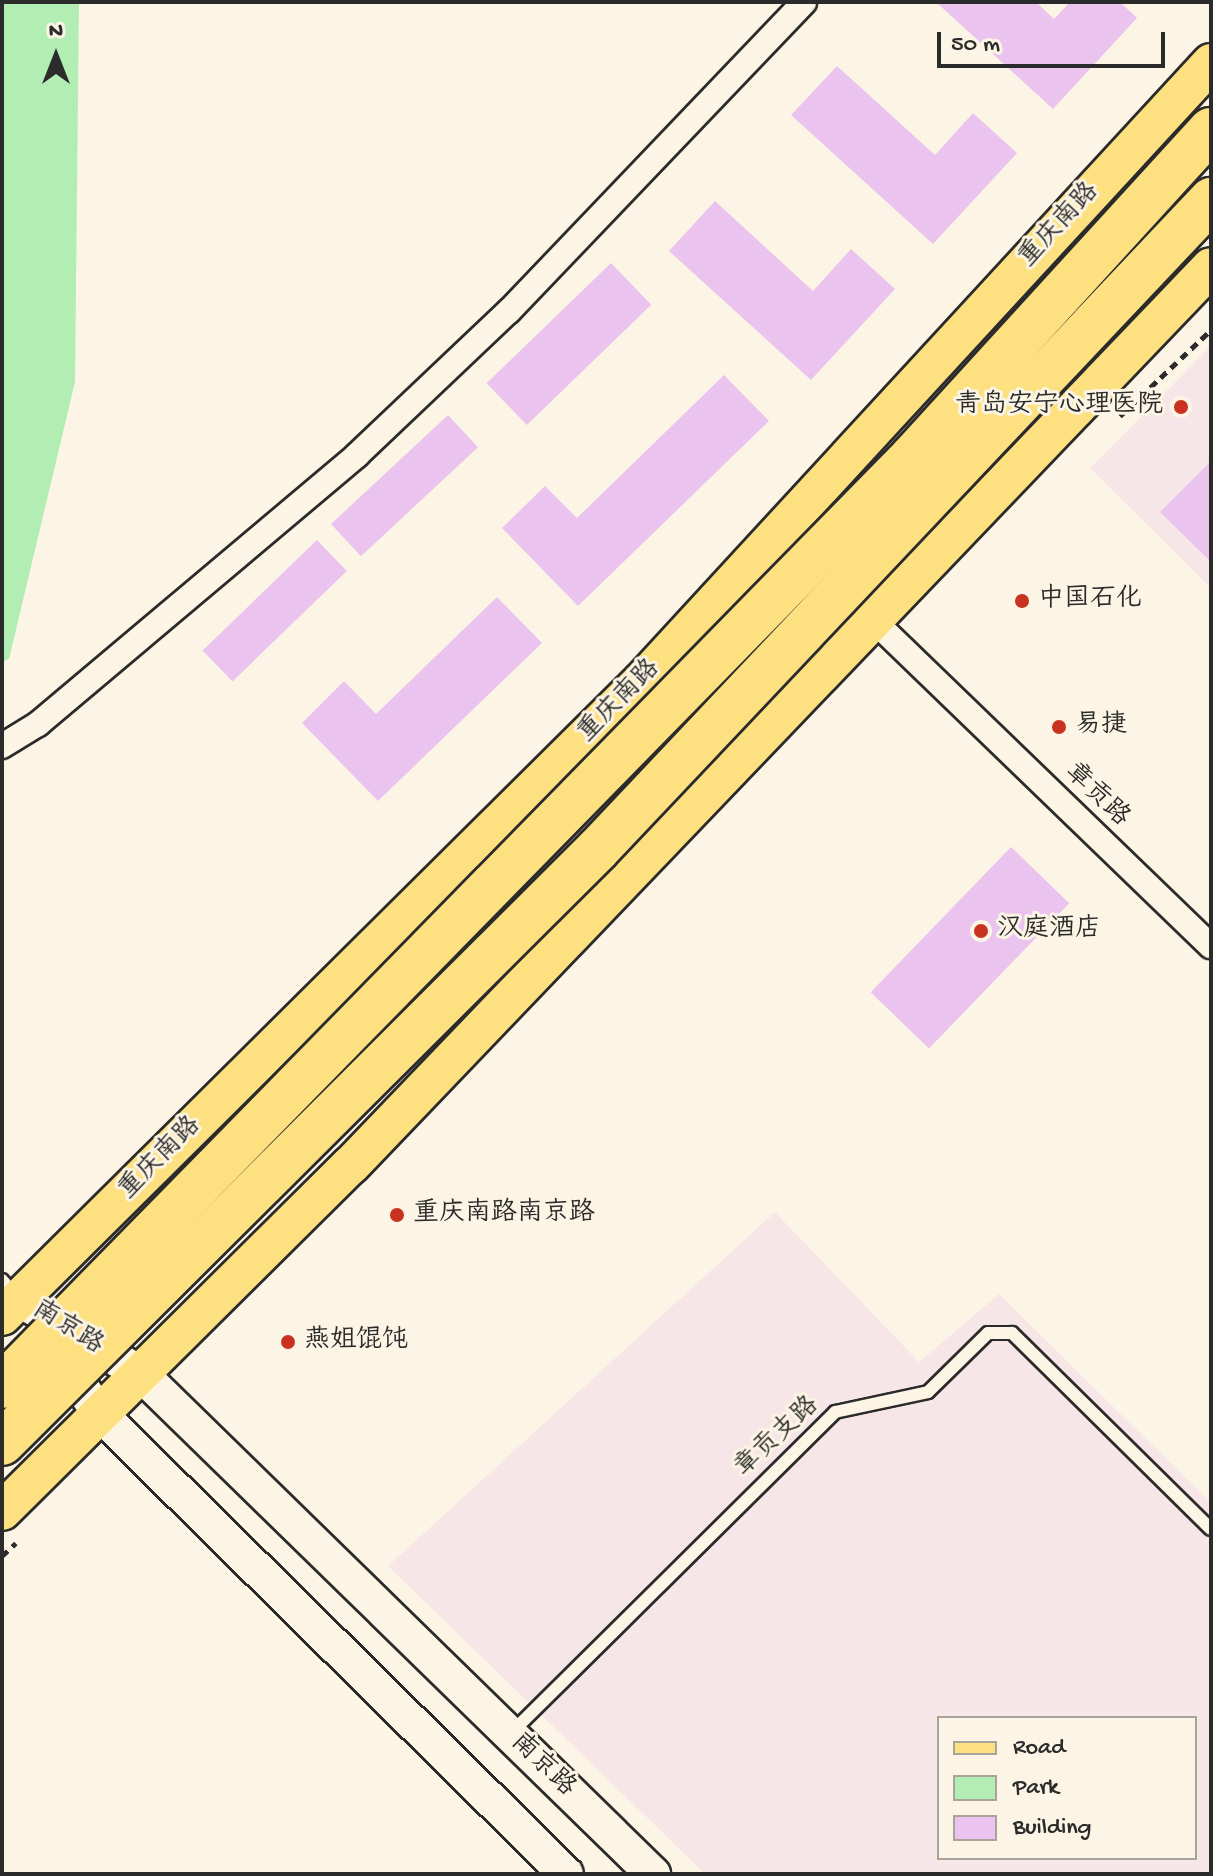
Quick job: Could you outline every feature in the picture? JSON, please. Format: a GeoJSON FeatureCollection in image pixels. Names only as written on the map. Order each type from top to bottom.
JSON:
{"type":"FeatureCollection","features":[{"type":"Feature","properties":{"kind":"highway"},"geometry":{"type":"LineString","coordinates":[[2,1386],[912,457],[1211,130]]}},
{"type":"Feature","properties":{"kind":"highway"},"geometry":{"type":"LineString","coordinates":[[2,1443],[598,849],[1211,200]]}},
{"type":"Feature","properties":{"kind":"main road","name":"重庆南路"},"geometry":{"type":"LineString","coordinates":[[8,1298],[642,681],[1211,63]]}},
{"type":"Feature","properties":{"kind":"main road"},"geometry":{"type":"LineString","coordinates":[[2,1511],[351,1165],[1211,267]]}},
{"type":"Feature","properties":{"kind":"main road","name":"南京路"},"geometry":{"type":"LineString","coordinates":[[8,1298],[141,1374],[653,1874]]}},
{"type":"Feature","properties":{"kind":"main road","name":"南京路"},"geometry":{"type":"LineString","coordinates":[[8,1298],[101,1415],[566,1874]]}},
{"type":"Feature","properties":{"kind":"street"},"geometry":{"type":"LineString","coordinates":[[2,746],[38,724],[357,455],[509,311],[804,2]]}},
{"type":"Feature","properties":{"kind":"street","name":"章贡路"},"geometry":{"type":"LineString","coordinates":[[872,619],[1211,946]]}},
{"type":"Feature","properties":{"kind":"lane","name":"章贡支路"},"geometry":{"type":"LineString","coordinates":[[510,1735],[835,1412],[928,1392],[988,1333],[1012,1333],[1211,1529]]}},
{"type":"Feature","properties":{"kind":"shaded area","name":"青岛安宁心理医院"},"geometry":{"type":"Polygon","coordinates":[[[1211,346],[1211,588],[1090,468],[1211,346]]]}},
{"type":"Feature","properties":{"kind":"shaded area"},"geometry":{"type":"Polygon","coordinates":[[[775,1212],[919,1362],[999,1294],[1211,1503],[1211,1874],[705,1874],[388,1566],[775,1212]]]}},
{"type":"Feature","properties":{"kind":"green space"},"geometry":{"type":"Polygon","coordinates":[[[2,2],[79,2],[75,382],[9,659],[2,662],[2,2]]]}},
{"type":"Feature","properties":{"kind":"building"},"geometry":{"type":"Polygon","coordinates":[[[936,2],[1036,2],[1054,19],[1070,2],[1120,2],[1137,18],[1053,109],[936,2]]]}},
{"type":"Feature","properties":{"kind":"building"},"geometry":{"type":"Polygon","coordinates":[[[837,66],[935,155],[973,113],[1017,153],[933,244],[791,115],[837,66]]]}},
{"type":"Feature","properties":{"kind":"building"},"geometry":{"type":"Polygon","coordinates":[[[715,201],[813,291],[851,249],[895,289],[811,380],[669,251],[715,201]]]}},
{"type":"Feature","properties":{"kind":"building"},"geometry":{"type":"Polygon","coordinates":[[[611,263],[651,305],[527,425],[487,383],[611,263]]]}},
{"type":"Feature","properties":{"kind":"building"},"geometry":{"type":"Polygon","coordinates":[[[724,375],[769,421],[578,606],[502,528],[545,486],[577,518],[724,375]]]}},
{"type":"Feature","properties":{"kind":"building"},"geometry":{"type":"Polygon","coordinates":[[[448,415],[478,447],[361,556],[331,524],[448,415]]]}},
{"type":"Feature","properties":{"kind":"building"},"geometry":{"type":"Polygon","coordinates":[[[1211,461],[1211,562],[1160,512],[1211,461]]]}},
{"type":"Feature","properties":{"kind":"building"},"geometry":{"type":"Polygon","coordinates":[[[317,540],[347,571],[232,681],[203,650],[317,540]]]}},
{"type":"Feature","properties":{"kind":"building"},"geometry":{"type":"Polygon","coordinates":[[[497,597],[542,643],[378,801],[302,723],[344,681],[376,714],[497,597]]]}},
{"type":"Feature","properties":{"kind":"building"},"geometry":{"type":"Polygon","coordinates":[[[1011,847],[1069,903],[929,1049],[871,992],[1011,847]]]}},
{"type":"Feature","properties":{"kind":"place","name":"青岛安宁心理医院"},"geometry":{"type":"Point","coordinates":[1181,407]}},
{"type":"Feature","properties":{"kind":"place","name":"中国石化"},"geometry":{"type":"Point","coordinates":[1022,601]}},
{"type":"Feature","properties":{"kind":"place","name":"易捷"},"geometry":{"type":"Point","coordinates":[1059,727]}},
{"type":"Feature","properties":{"kind":"place","name":"汉庭酒店"},"geometry":{"type":"Point","coordinates":[981,931]}},
{"type":"Feature","properties":{"kind":"place","name":"重庆南路南京路"},"geometry":{"type":"Point","coordinates":[397,1215]}},
{"type":"Feature","properties":{"kind":"place","name":"燕姐馄饨"},"geometry":{"type":"Point","coordinates":[288,1342]}}]}
